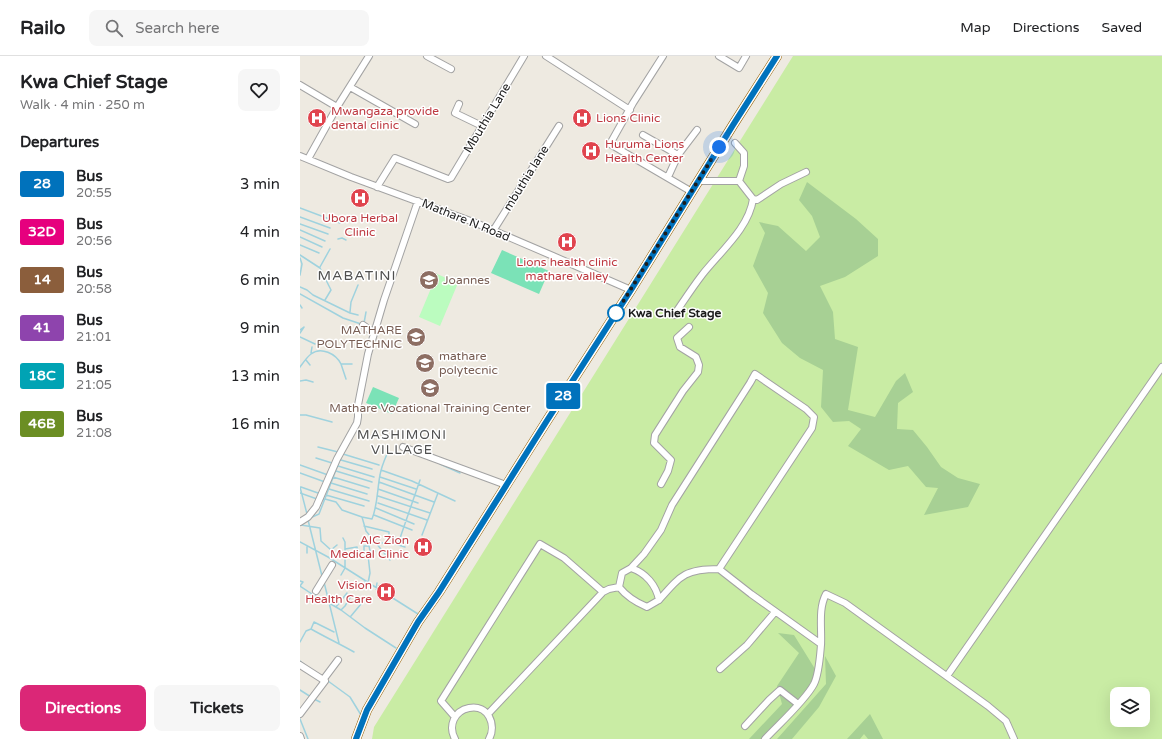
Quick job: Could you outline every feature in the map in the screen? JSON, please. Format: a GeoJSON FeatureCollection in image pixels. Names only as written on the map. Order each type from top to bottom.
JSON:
{"type":"FeatureCollection","features":[{"type":"Feature","properties":{"kind":"main road"},"geometry":{"type":"LineString","coordinates":[[356,739],[367,710],[405,643],[631,290],[777,56]]}},
{"type":"Feature","properties":{"kind":"street"},"geometry":{"type":"LineString","coordinates":[[309,158],[337,107],[369,56]]}},
{"type":"Feature","properties":{"kind":"street"},"geometry":{"type":"LineString","coordinates":[[427,56],[451,69]]}},
{"type":"Feature","properties":{"kind":"street","name":"Mbuthia Lane"},"geometry":{"type":"LineString","coordinates":[[377,186],[395,158],[448,179],[452,176],[524,56]]}},
{"type":"Feature","properties":{"kind":"street"},"geometry":{"type":"LineString","coordinates":[[546,56],[630,110]]}},
{"type":"Feature","properties":{"kind":"street"},"geometry":{"type":"LineString","coordinates":[[555,62],[560,56]]}},
{"type":"Feature","properties":{"kind":"street"},"geometry":{"type":"LineString","coordinates":[[663,56],[610,144],[692,192]]}},
{"type":"Feature","properties":{"kind":"street"},"geometry":{"type":"LineString","coordinates":[[719,56],[738,68],[746,56]]}},
{"type":"Feature","properties":{"kind":"street"},"geometry":{"type":"LineString","coordinates":[[300,85],[337,107]]}},
{"type":"Feature","properties":{"kind":"street"},"geometry":{"type":"LineString","coordinates":[[350,87],[415,124]]}},
{"type":"Feature","properties":{"kind":"street"},"geometry":{"type":"LineString","coordinates":[[459,104],[455,113],[482,126]]}},
{"type":"Feature","properties":{"kind":"street","name":"mbuthia lane"},"geometry":{"type":"LineString","coordinates":[[493,231],[559,126]]}},
{"type":"Feature","properties":{"kind":"street"},"geometry":{"type":"LineString","coordinates":[[668,178],[678,155],[697,130]]}},
{"type":"Feature","properties":{"kind":"street"},"geometry":{"type":"LineString","coordinates":[[643,135],[678,155]]}},
{"type":"Feature","properties":{"kind":"street"},"geometry":{"type":"LineString","coordinates":[[735,143],[744,153],[744,166],[739,181]]}},
{"type":"Feature","properties":{"kind":"street","name":"Mathare N Road"},"geometry":{"type":"LineString","coordinates":[[300,156],[309,158],[493,231],[631,290]]}},
{"type":"Feature","properties":{"kind":"street"},"geometry":{"type":"LineString","coordinates":[[739,181],[753,198],[757,200],[781,184],[806,172]]}},
{"type":"Feature","properties":{"kind":"street"},"geometry":{"type":"LineString","coordinates":[[699,181],[739,181]]}},
{"type":"Feature","properties":{"kind":"street"},"geometry":{"type":"LineString","coordinates":[[674,315],[702,275],[744,223],[752,208],[753,198]]}},
{"type":"Feature","properties":{"kind":"street"},"geometry":{"type":"LineString","coordinates":[[300,522],[308,517],[316,507],[337,459],[357,422],[358,405],[368,354],[384,300],[418,201]]}},
{"type":"Feature","properties":{"kind":"street"},"geometry":{"type":"LineString","coordinates":[[363,325],[374,333]]}},
{"type":"Feature","properties":{"kind":"street"},"geometry":{"type":"LineString","coordinates":[[661,484],[668,471],[671,460],[654,443],[655,435],[683,391],[698,372],[699,365],[696,357],[680,347],[678,338],[688,327]]}},
{"type":"Feature","properties":{"kind":"street"},"geometry":{"type":"LineString","coordinates":[[947,676],[1162,367]]}},
{"type":"Feature","properties":{"kind":"street"},"geometry":{"type":"LineString","coordinates":[[619,587],[622,574],[631,568],[644,554],[661,530],[672,505],[755,374],[806,409],[814,417],[812,428],[719,569]]}},
{"type":"Feature","properties":{"kind":"street"},"geometry":{"type":"LineString","coordinates":[[403,447],[506,485]]}},
{"type":"Feature","properties":{"kind":"street"},"geometry":{"type":"LineString","coordinates":[[454,717],[441,701],[540,544],[564,558],[603,592]]}},
{"type":"Feature","properties":{"kind":"street"},"geometry":{"type":"LineString","coordinates":[[316,591],[332,565]]}},
{"type":"Feature","properties":{"kind":"street"},"geometry":{"type":"LineString","coordinates":[[631,568],[640,571],[657,589],[659,600]]}},
{"type":"Feature","properties":{"kind":"street"},"geometry":{"type":"LineString","coordinates":[[619,587],[625,594],[637,603],[647,607],[659,600],[675,581],[686,574],[700,569],[719,569],[775,612],[821,644]]}},
{"type":"Feature","properties":{"kind":"street"},"geometry":{"type":"LineString","coordinates":[[488,714],[603,592],[619,587]]}},
{"type":"Feature","properties":{"kind":"street"},"geometry":{"type":"LineString","coordinates":[[765,739],[798,704],[814,683],[819,663],[822,610],[826,594],[845,603],[947,676],[1006,721],[1014,739]]}},
{"type":"Feature","properties":{"kind":"street"},"geometry":{"type":"LineString","coordinates":[[720,669],[747,645],[775,612]]}},
{"type":"Feature","properties":{"kind":"street"},"geometry":{"type":"LineString","coordinates":[[300,714],[325,681],[323,680],[338,660]]}},
{"type":"Feature","properties":{"kind":"street"},"geometry":{"type":"LineString","coordinates":[[300,665],[323,680]]}},
{"type":"Feature","properties":{"kind":"street"},"geometry":{"type":"LineString","coordinates":[[745,726],[780,690],[798,704]]}},
{"type":"Feature","properties":{"kind":"street"},"geometry":{"type":"LineString","coordinates":[[455,739],[451,727],[454,717],[462,711],[470,708],[480,709],[488,714],[492,723],[492,732],[489,739]]}},
{"type":"Feature","properties":{"kind":"green space"},"geometry":{"type":"Polygon","coordinates":[[[793,56],[1162,56],[1162,739],[372,739],[374,727],[793,56]]]}},
{"type":"Feature","properties":{"kind":"green space"},"geometry":{"type":"Polygon","coordinates":[[[807,182],[856,219],[878,239],[878,256],[845,277],[820,286],[833,312],[835,339],[858,347],[848,410],[875,417],[896,381],[905,373],[913,392],[898,403],[897,429],[913,430],[941,467],[958,478],[980,484],[968,507],[924,515],[938,488],[926,487],[908,466],[889,470],[848,446],[861,429],[849,421],[833,422],[821,407],[823,370],[800,358],[782,343],[763,313],[768,293],[753,266],[765,233],[759,222],[778,226],[806,251],[820,237],[812,216],[799,200],[807,182]]]}},
{"type":"Feature","properties":{"kind":"green space"},"geometry":{"type":"Polygon","coordinates":[[[502,250],[549,271],[539,294],[491,273],[502,250]]]}},
{"type":"Feature","properties":{"kind":"green space"},"geometry":{"type":"Polygon","coordinates":[[[437,274],[458,283],[440,326],[419,317],[437,274]]]}},
{"type":"Feature","properties":{"kind":"green space"},"geometry":{"type":"Polygon","coordinates":[[[373,387],[399,398],[392,414],[366,403],[373,387]]]}},
{"type":"Feature","properties":{"kind":"green space"},"geometry":{"type":"Polygon","coordinates":[[[778,633],[794,635],[820,677],[766,739],[749,739],[782,704],[777,686],[799,653],[778,633]]]}},
{"type":"Feature","properties":{"kind":"green space"},"geometry":{"type":"Polygon","coordinates":[[[825,656],[836,676],[819,707],[792,739],[777,739],[826,684],[825,656]]]}},
{"type":"Feature","properties":{"kind":"green space"},"geometry":{"type":"Polygon","coordinates":[[[870,714],[883,739],[868,739],[864,734],[860,739],[847,739],[870,714]]]}},
{"type":"Feature","properties":{"kind":"waterway"},"geometry":{"type":"LineString","coordinates":[[300,208],[340,223]]}},
{"type":"Feature","properties":{"kind":"waterway"},"geometry":{"type":"LineString","coordinates":[[300,217],[330,228]]}},
{"type":"Feature","properties":{"kind":"waterway"},"geometry":{"type":"LineString","coordinates":[[300,224],[328,234]]}},
{"type":"Feature","properties":{"kind":"waterway"},"geometry":{"type":"LineString","coordinates":[[471,224],[480,228]]}},
{"type":"Feature","properties":{"kind":"waterway"},"geometry":{"type":"LineString","coordinates":[[300,230],[325,241]]}},
{"type":"Feature","properties":{"kind":"waterway"},"geometry":{"type":"LineString","coordinates":[[300,237],[322,247]]}},
{"type":"Feature","properties":{"kind":"waterway"},"geometry":{"type":"LineString","coordinates":[[338,239],[342,238],[346,240]]}},
{"type":"Feature","properties":{"kind":"waterway"},"geometry":{"type":"LineString","coordinates":[[300,245],[319,253]]}},
{"type":"Feature","properties":{"kind":"waterway"},"geometry":{"type":"LineString","coordinates":[[320,267],[330,249]]}},
{"type":"Feature","properties":{"kind":"waterway"},"geometry":{"type":"LineString","coordinates":[[300,255],[320,268],[331,290],[325,300]]}},
{"type":"Feature","properties":{"kind":"waterway"},"geometry":{"type":"LineString","coordinates":[[300,258],[302,264],[300,275]]}},
{"type":"Feature","properties":{"kind":"waterway"},"geometry":{"type":"LineString","coordinates":[[350,312],[351,302],[358,285]]}},
{"type":"Feature","properties":{"kind":"waterway"},"geometry":{"type":"LineString","coordinates":[[300,287],[350,313],[358,315]]}},
{"type":"Feature","properties":{"kind":"waterway"},"geometry":{"type":"LineString","coordinates":[[300,294],[343,318],[361,324]]}},
{"type":"Feature","properties":{"kind":"waterway"},"geometry":{"type":"LineString","coordinates":[[364,323],[366,312]]}},
{"type":"Feature","properties":{"kind":"waterway"},"geometry":{"type":"LineString","coordinates":[[300,330],[304,327],[300,333]]}},
{"type":"Feature","properties":{"kind":"waterway"},"geometry":{"type":"LineString","coordinates":[[300,337],[315,344]]}},
{"type":"Feature","properties":{"kind":"waterway"},"geometry":{"type":"LineString","coordinates":[[311,353],[312,347]]}},
{"type":"Feature","properties":{"kind":"waterway"},"geometry":{"type":"LineString","coordinates":[[300,367],[310,355],[319,351],[332,354],[341,364],[352,364]]}},
{"type":"Feature","properties":{"kind":"waterway"},"geometry":{"type":"LineString","coordinates":[[306,360],[310,365]]}},
{"type":"Feature","properties":{"kind":"waterway"},"geometry":{"type":"LineString","coordinates":[[341,364],[346,379]]}},
{"type":"Feature","properties":{"kind":"waterway"},"geometry":{"type":"LineString","coordinates":[[300,381],[306,380],[313,382]]}},
{"type":"Feature","properties":{"kind":"waterway"},"geometry":{"type":"LineString","coordinates":[[300,415],[306,415],[332,422]]}},
{"type":"Feature","properties":{"kind":"waterway"},"geometry":{"type":"LineString","coordinates":[[318,447],[338,452]]}},
{"type":"Feature","properties":{"kind":"waterway"},"geometry":{"type":"LineString","coordinates":[[343,454],[379,465]]}},
{"type":"Feature","properties":{"kind":"waterway"},"geometry":{"type":"LineString","coordinates":[[362,517],[372,519],[380,472],[387,454]]}},
{"type":"Feature","properties":{"kind":"waterway"},"geometry":{"type":"LineString","coordinates":[[310,518],[319,514],[341,457]]}},
{"type":"Feature","properties":{"kind":"waterway"},"geometry":{"type":"LineString","coordinates":[[316,458],[332,463]]}},
{"type":"Feature","properties":{"kind":"waterway"},"geometry":{"type":"LineString","coordinates":[[341,460],[372,469]]}},
{"type":"Feature","properties":{"kind":"waterway"},"geometry":{"type":"LineString","coordinates":[[440,464],[460,473]]}},
{"type":"Feature","properties":{"kind":"waterway"},"geometry":{"type":"LineString","coordinates":[[300,465],[328,475]]}},
{"type":"Feature","properties":{"kind":"waterway"},"geometry":{"type":"LineString","coordinates":[[338,466],[374,477]]}},
{"type":"Feature","properties":{"kind":"waterway"},"geometry":{"type":"LineString","coordinates":[[381,470],[412,481],[455,501]]}},
{"type":"Feature","properties":{"kind":"waterway"},"geometry":{"type":"LineString","coordinates":[[336,471],[372,482]]}},
{"type":"Feature","properties":{"kind":"waterway"},"geometry":{"type":"LineString","coordinates":[[300,473],[325,482]]}},
{"type":"Feature","properties":{"kind":"waterway"},"geometry":{"type":"LineString","coordinates":[[333,477],[369,488]]}},
{"type":"Feature","properties":{"kind":"waterway"},"geometry":{"type":"LineString","coordinates":[[380,477],[416,489]]}},
{"type":"Feature","properties":{"kind":"waterway"},"geometry":{"type":"LineString","coordinates":[[398,544],[420,480]]}},
{"type":"Feature","properties":{"kind":"waterway"},"geometry":{"type":"LineString","coordinates":[[379,482],[434,502]]}},
{"type":"Feature","properties":{"kind":"waterway"},"geometry":{"type":"LineString","coordinates":[[331,483],[367,494]]}},
{"type":"Feature","properties":{"kind":"waterway"},"geometry":{"type":"LineString","coordinates":[[300,487],[307,514]]}},
{"type":"Feature","properties":{"kind":"waterway"},"geometry":{"type":"LineString","coordinates":[[301,487],[318,493]]}},
{"type":"Feature","properties":{"kind":"waterway"},"geometry":{"type":"LineString","coordinates":[[329,489],[369,501]]}},
{"type":"Feature","properties":{"kind":"waterway"},"geometry":{"type":"LineString","coordinates":[[378,489],[418,503]]}},
{"type":"Feature","properties":{"kind":"waterway"},"geometry":{"type":"LineString","coordinates":[[300,493],[317,499]]}},
{"type":"Feature","properties":{"kind":"waterway"},"geometry":{"type":"LineString","coordinates":[[422,535],[438,493]]}},
{"type":"Feature","properties":{"kind":"waterway"},"geometry":{"type":"LineString","coordinates":[[326,495],[364,506]]}},
{"type":"Feature","properties":{"kind":"waterway"},"geometry":{"type":"LineString","coordinates":[[378,496],[430,513]]}},
{"type":"Feature","properties":{"kind":"waterway"},"geometry":{"type":"LineString","coordinates":[[321,500],[325,499],[336,502],[342,510],[362,517],[366,531],[390,560]]}},
{"type":"Feature","properties":{"kind":"waterway"},"geometry":{"type":"LineString","coordinates":[[378,503],[427,520]]}},
{"type":"Feature","properties":{"kind":"waterway"},"geometry":{"type":"LineString","coordinates":[[376,508],[414,524]]}},
{"type":"Feature","properties":{"kind":"waterway"},"geometry":{"type":"LineString","coordinates":[[374,515],[412,530]]}},
{"type":"Feature","properties":{"kind":"waterway"},"geometry":{"type":"LineString","coordinates":[[308,520],[322,576]]}},
{"type":"Feature","properties":{"kind":"waterway"},"geometry":{"type":"LineString","coordinates":[[301,525],[320,528],[321,541],[331,550],[337,545]]}},
{"type":"Feature","properties":{"kind":"waterway"},"geometry":{"type":"LineString","coordinates":[[364,526],[389,532],[389,536],[409,541]]}},
{"type":"Feature","properties":{"kind":"waterway"},"geometry":{"type":"LineString","coordinates":[[343,538],[345,542],[345,568]]}},
{"type":"Feature","properties":{"kind":"waterway"},"geometry":{"type":"LineString","coordinates":[[300,542],[328,557],[418,614]]}},
{"type":"Feature","properties":{"kind":"waterway"},"geometry":{"type":"LineString","coordinates":[[377,543],[392,543],[405,547]]}},
{"type":"Feature","properties":{"kind":"waterway"},"geometry":{"type":"LineString","coordinates":[[345,549],[357,547],[358,552],[364,552],[364,546],[369,546],[370,551],[375,551]]}},
{"type":"Feature","properties":{"kind":"waterway"},"geometry":{"type":"LineString","coordinates":[[307,547],[307,553]]}},
{"type":"Feature","properties":{"kind":"waterway"},"geometry":{"type":"LineString","coordinates":[[344,555],[350,553]]}},
{"type":"Feature","properties":{"kind":"waterway"},"geometry":{"type":"LineString","coordinates":[[368,555],[370,573],[368,583]]}},
{"type":"Feature","properties":{"kind":"waterway"},"geometry":{"type":"LineString","coordinates":[[341,575],[345,568]]}},
{"type":"Feature","properties":{"kind":"waterway"},"geometry":{"type":"LineString","coordinates":[[300,581],[303,582],[300,586],[341,610],[396,648]]}},
{"type":"Feature","properties":{"kind":"waterway"},"geometry":{"type":"LineString","coordinates":[[324,582],[339,643]]}},
{"type":"Feature","properties":{"kind":"waterway"},"geometry":{"type":"LineString","coordinates":[[364,587],[365,582]]}},
{"type":"Feature","properties":{"kind":"waterway"},"geometry":{"type":"LineString","coordinates":[[376,589],[377,583]]}},
{"type":"Feature","properties":{"kind":"waterway"},"geometry":{"type":"LineString","coordinates":[[336,607],[347,593]]}},
{"type":"Feature","properties":{"kind":"waterway"},"geometry":{"type":"LineString","coordinates":[[341,610],[351,596]]}},
{"type":"Feature","properties":{"kind":"waterway"},"geometry":{"type":"LineString","coordinates":[[351,616],[361,604]]}},
{"type":"Feature","properties":{"kind":"waterway"},"geometry":{"type":"LineString","coordinates":[[311,629],[314,622],[334,632]]}},
{"type":"Feature","properties":{"kind":"waterway"},"geometry":{"type":"LineString","coordinates":[[300,642],[306,631],[311,629],[354,652]]}},
{"type":"Feature","properties":{"kind":"waterway"},"geometry":{"type":"LineString","coordinates":[[300,661],[305,665]]}},
{"type":"Feature","properties":{"kind":"waterway"},"geometry":{"type":"LineString","coordinates":[[328,681],[350,697],[361,715]]}},
{"type":"Feature","properties":{"kind":"waterway"},"geometry":{"type":"LineString","coordinates":[[300,690],[311,697]]}},
{"type":"Feature","properties":{"kind":"waterway"},"geometry":{"type":"LineString","coordinates":[[314,699],[320,702]]}},
{"type":"Feature","properties":{"kind":"waterway"},"geometry":{"type":"LineString","coordinates":[[300,719],[308,739]]}},
{"type":"Feature","properties":{"kind":"bus line","name":"28"},"geometry":{"type":"LineString","coordinates":[[356,739],[367,710],[405,643],[631,290],[777,56]]}},
{"type":"Feature","properties":{"kind":"place","name":"Mwangaza provide dental clinic"},"geometry":{"type":"Point","coordinates":[317,118]}},
{"type":"Feature","properties":{"kind":"place","name":"Lions Clinic"},"geometry":{"type":"Point","coordinates":[582,118]}},
{"type":"Feature","properties":{"kind":"place","name":"Huruma Lions Health Center"},"geometry":{"type":"Point","coordinates":[591,151]}},
{"type":"Feature","properties":{"kind":"place","name":"Ubora Herbal Clinic"},"geometry":{"type":"Point","coordinates":[360,198]}},
{"type":"Feature","properties":{"kind":"place","name":"Lions health clinic mathare valley"},"geometry":{"type":"Point","coordinates":[567,242]}},
{"type":"Feature","properties":{"kind":"place","name":"Joannes"},"geometry":{"type":"Point","coordinates":[429,280]}},
{"type":"Feature","properties":{"kind":"place","name":"Kwa Chief Stage"},"geometry":{"type":"Point","coordinates":[616,313]}},
{"type":"Feature","properties":{"kind":"place","name":"MATHARE POLYTECHNIC"},"geometry":{"type":"Point","coordinates":[416,337]}},
{"type":"Feature","properties":{"kind":"place","name":"mathare polytecnic"},"geometry":{"type":"Point","coordinates":[425,363]}},
{"type":"Feature","properties":{"kind":"place","name":"Mathare Vocational Training Center"},"geometry":{"type":"Point","coordinates":[430,388]}},
{"type":"Feature","properties":{"kind":"place","name":"AIC Zion Medical Clinic"},"geometry":{"type":"Point","coordinates":[423,547]}},
{"type":"Feature","properties":{"kind":"place","name":"Vision Health Care"},"geometry":{"type":"Point","coordinates":[386,592]}},
{"type":"Feature","properties":{"kind":"district","name":"MABATINI"},"geometry":{"type":"Point","coordinates":[357,275]}},
{"type":"Feature","properties":{"kind":"district","name":"MASHIMONI VILLAGE"},"geometry":{"type":"Point","coordinates":[402,442]}},
{"type":"Feature","properties":{"kind":"route"},"geometry":{"type":"LineString","coordinates":[[616,313],[719,147]]}}]}
